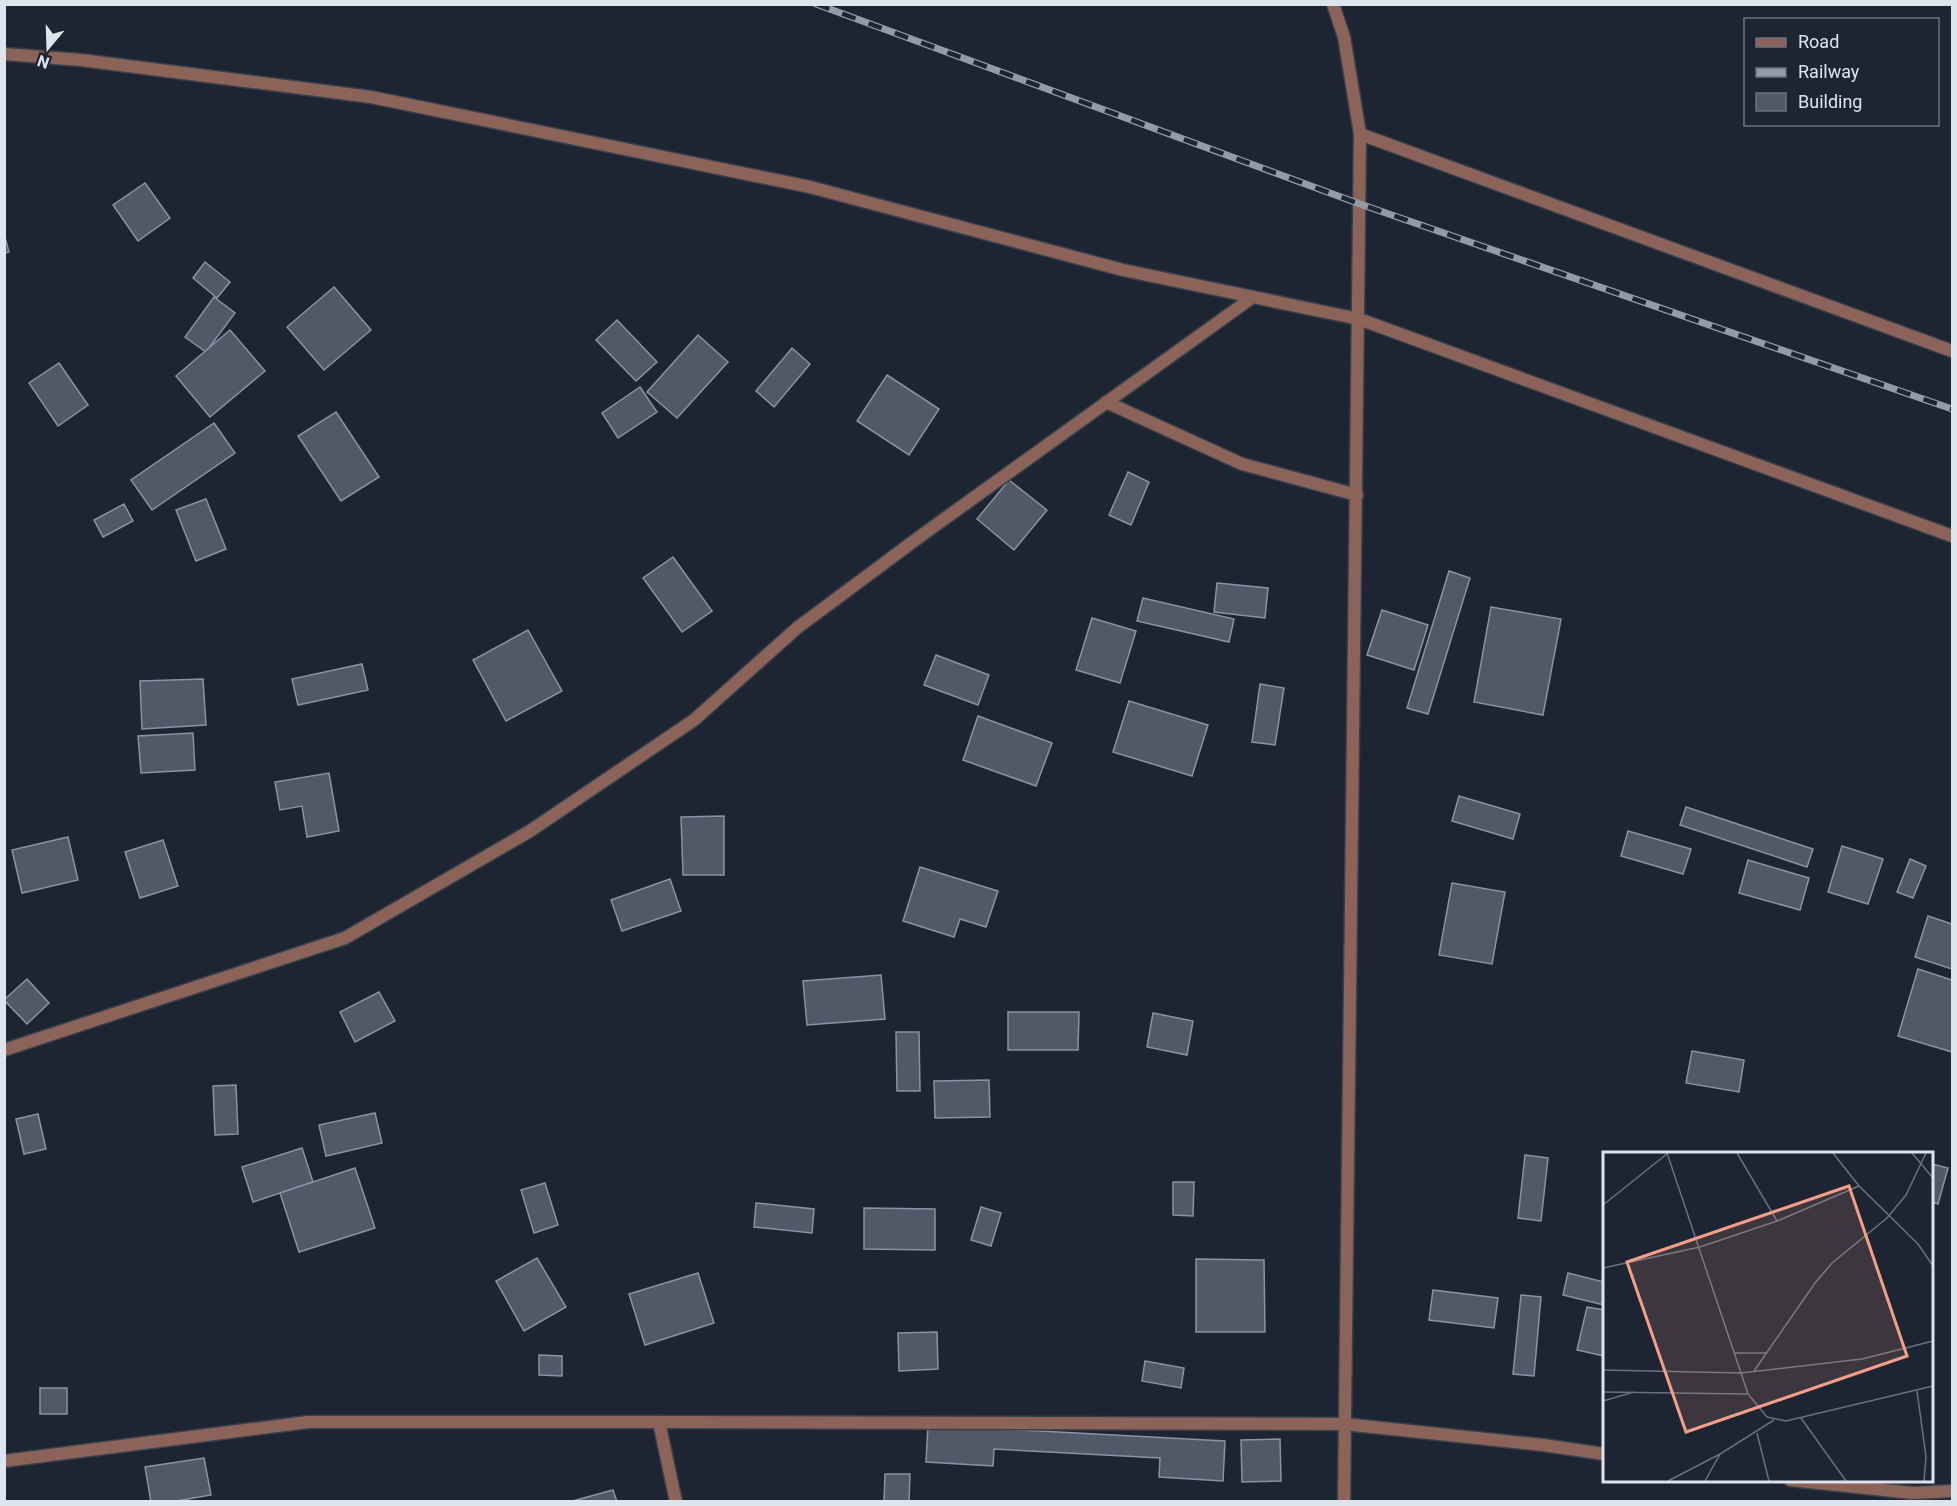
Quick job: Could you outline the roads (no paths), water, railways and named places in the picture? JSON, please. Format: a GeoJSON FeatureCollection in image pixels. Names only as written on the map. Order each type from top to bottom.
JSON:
{"type":"FeatureCollection","features":[{"type":"Feature","properties":{"kind":"street"},"geometry":{"type":"LineString","coordinates":[[1333,4],[1344,37],[1360,134],[1344,1502]]}},
{"type":"Feature","properties":{"kind":"street"},"geometry":{"type":"LineString","coordinates":[[4,54],[81,60],[370,97],[810,187],[1123,270],[1359,319],[1953,536]]}},
{"type":"Feature","properties":{"kind":"street"},"geometry":{"type":"LineString","coordinates":[[1360,134],[1953,351]]}},
{"type":"Feature","properties":{"kind":"street"},"geometry":{"type":"LineString","coordinates":[[4,1050],[345,938],[530,831],[694,720],[797,628],[922,535],[1254,297]]}},
{"type":"Feature","properties":{"kind":"street"},"geometry":{"type":"LineString","coordinates":[[1106,402],[1242,464],[1357,495]]}},
{"type":"Feature","properties":{"kind":"street"},"geometry":{"type":"LineString","coordinates":[[4,1461],[309,1422],[1344,1424],[1543,1445],[1603,1454]]}},
{"type":"Feature","properties":{"kind":"street"},"geometry":{"type":"LineString","coordinates":[[659,1422],[676,1502]]}},
{"type":"Feature","properties":{"kind":"street"},"geometry":{"type":"LineString","coordinates":[[1809,1482],[1913,1493],[1953,1491]]}},
{"type":"Feature","properties":{"kind":"railway"},"geometry":{"type":"LineString","coordinates":[[816,4],[1360,204],[1952,409]]}}]}
